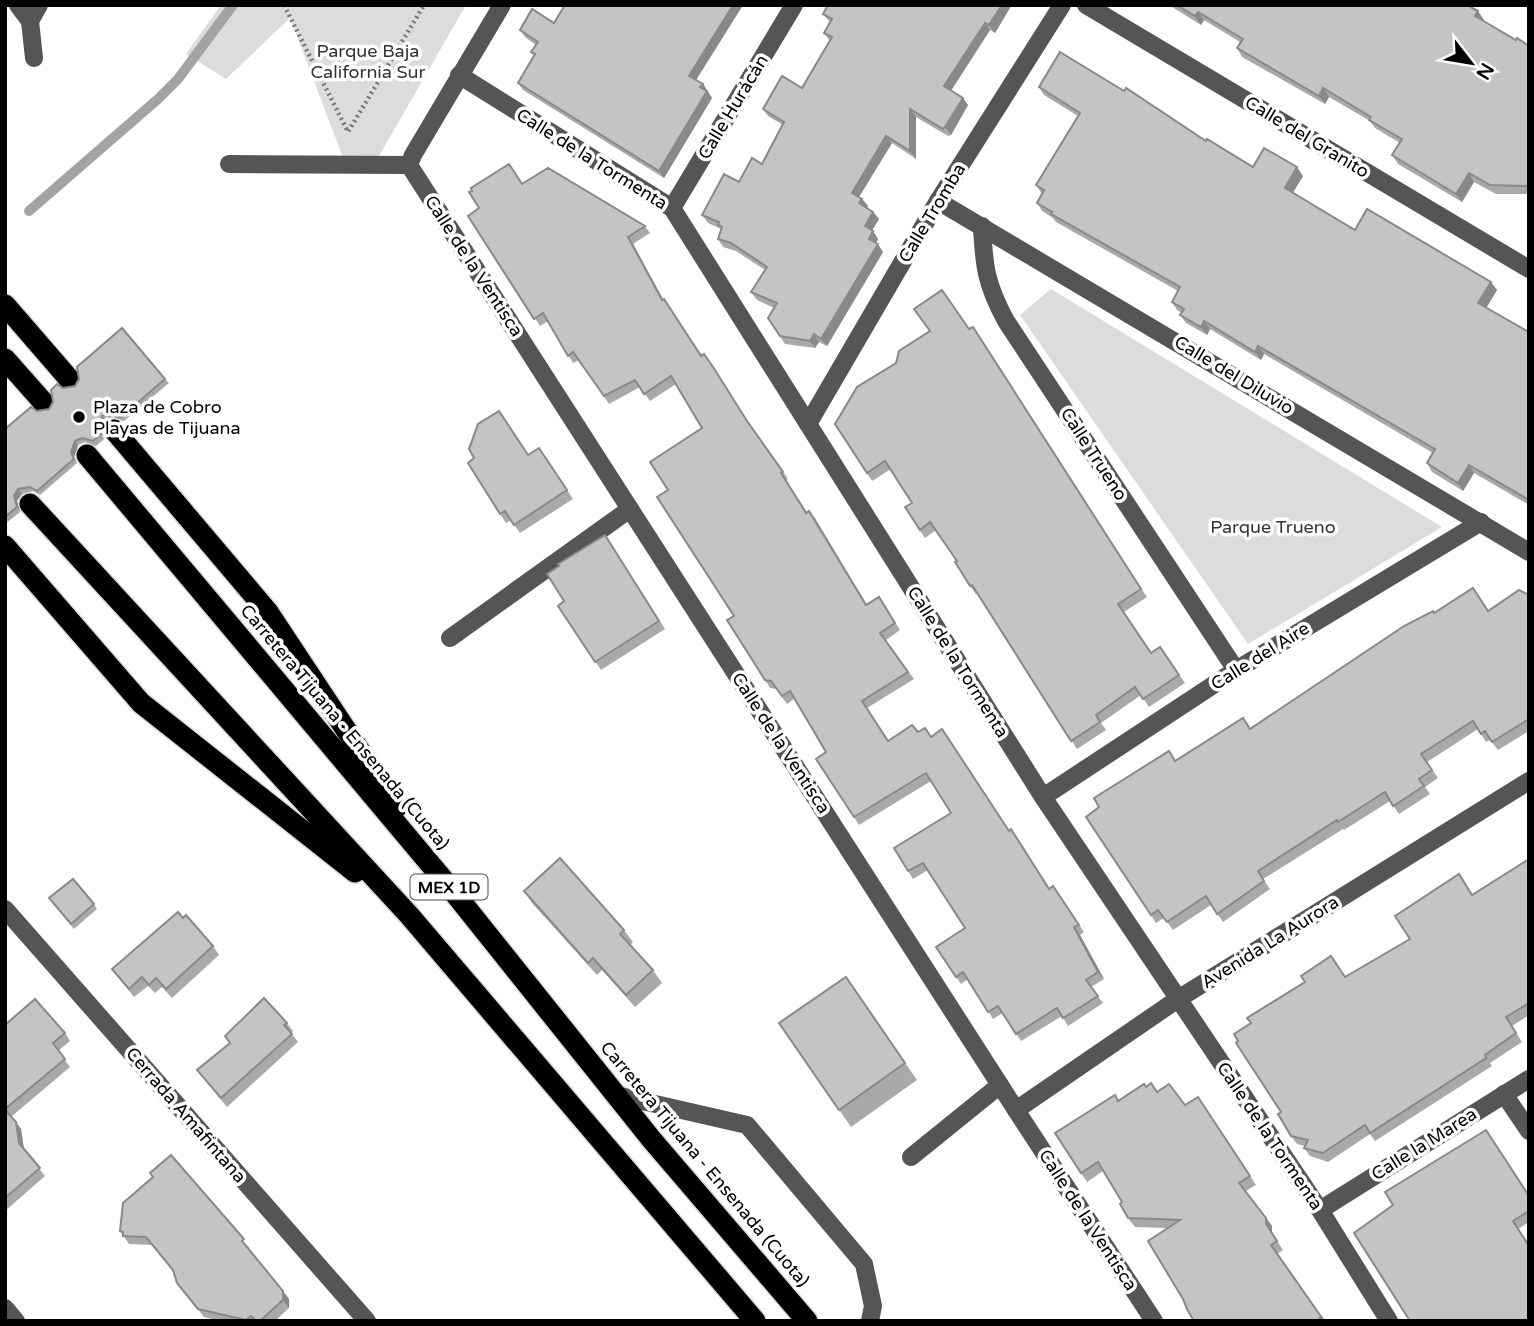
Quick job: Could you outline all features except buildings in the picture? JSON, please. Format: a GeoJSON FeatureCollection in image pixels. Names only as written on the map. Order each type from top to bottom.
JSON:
{"type":"FeatureCollection","features":[{"type":"Feature","properties":{"kind":"highway"},"geometry":{"type":"LineString","coordinates":[[5,305],[70,380]]}},
{"type":"Feature","properties":{"kind":"highway"},"geometry":{"type":"LineString","coordinates":[[5,359],[44,403]]}},
{"type":"Feature","properties":{"kind":"highway"},"geometry":{"type":"LineString","coordinates":[[114,430],[268,612],[452,890]]}},
{"type":"Feature","properties":{"kind":"highway","name":"Carretera Tijuana - Ensenada (Cuota)"},"geometry":{"type":"LineString","coordinates":[[87,455],[452,890],[616,1095],[807,1321]]}},
{"type":"Feature","properties":{"kind":"highway","name":"MEX 1D"},"geometry":{"type":"LineString","coordinates":[[30,504],[409,915],[755,1321]]}},
{"type":"Feature","properties":{"kind":"highway"},"geometry":{"type":"LineString","coordinates":[[5,545],[141,703],[409,915]]}},
{"type":"Feature","properties":{"kind":"street"},"geometry":{"type":"LineString","coordinates":[[18,5],[34,13],[34,58]]}},
{"type":"Feature","properties":{"kind":"street"},"geometry":{"type":"LineString","coordinates":[[229,164],[409,165],[502,5]]}},
{"type":"Feature","properties":{"kind":"street","name":"Calle Hurácán"},"geometry":{"type":"LineString","coordinates":[[672,208],[794,5]]}},
{"type":"Feature","properties":{"kind":"street","name":"Calle Tromba"},"geometry":{"type":"LineString","coordinates":[[808,424],[938,201],[1062,5]]}},
{"type":"Feature","properties":{"kind":"street","name":"Calle del Granito"},"geometry":{"type":"LineString","coordinates":[[1086,5],[1529,270]]}},
{"type":"Feature","properties":{"kind":"street","name":"Calle de la Tormenta"},"geometry":{"type":"LineString","coordinates":[[459,75],[672,208],[1044,797],[1320,1210],[1389,1321]]}},
{"type":"Feature","properties":{"kind":"street","name":"Calle de la Ventisca"},"geometry":{"type":"LineString","coordinates":[[409,165],[1016,1111],[1154,1321]]}},
{"type":"Feature","properties":{"kind":"street","name":"Calle del Diluvio"},"geometry":{"type":"LineString","coordinates":[[938,201],[1529,552]]}},
{"type":"Feature","properties":{"kind":"street","name":"Calle Trueno"},"geometry":{"type":"LineString","coordinates":[[982,226],[984,268],[991,294],[1006,321],[1236,670]]}},
{"type":"Feature","properties":{"kind":"street"},"geometry":{"type":"LineString","coordinates":[[450,638],[630,509]]}},
{"type":"Feature","properties":{"kind":"street","name":"Calle del Aire"},"geometry":{"type":"LineString","coordinates":[[1044,797],[1236,670],[1480,522]]}},
{"type":"Feature","properties":{"kind":"street","name":"Avenida La Aurora"},"geometry":{"type":"LineString","coordinates":[[1016,1111],[1178,999],[1529,780]]}},
{"type":"Feature","properties":{"kind":"street","name":"Cerrada Amafintana"},"geometry":{"type":"LineString","coordinates":[[5,909],[368,1321]]}},
{"type":"Feature","properties":{"kind":"street","name":"Calle la Marea"},"geometry":{"type":"LineString","coordinates":[[1320,1210],[1529,1079]]}},
{"type":"Feature","properties":{"kind":"street"},"geometry":{"type":"LineString","coordinates":[[911,1157],[1000,1086]]}},
{"type":"Feature","properties":{"kind":"street"},"geometry":{"type":"LineString","coordinates":[[1504,1094],[1529,1131]]}},
{"type":"Feature","properties":{"kind":"street"},"geometry":{"type":"LineString","coordinates":[[616,1095],[747,1125],[864,1264],[873,1306],[870,1321]]}},
{"type":"Feature","properties":{"kind":"street"},"geometry":{"type":"LineString","coordinates":[[5,1308],[16,1321]]}},
{"type":"Feature","properties":{"kind":"path"},"geometry":{"type":"LineString","coordinates":[[284,5],[348,132],[425,5]]}},
{"type":"Feature","properties":{"kind":"green space","name":"Parque Baja California Sur"},"geometry":{"type":"Polygon","coordinates":[[[221,5],[466,5],[379,156],[344,160],[290,18],[226,79],[186,54],[221,5]]]}},
{"type":"Feature","properties":{"kind":"green space","name":"Parque Trueno"},"geometry":{"type":"Polygon","coordinates":[[[1051,289],[1442,527],[1248,644],[1020,315],[1051,289]]]}},
{"type":"Feature","properties":{"kind":"waterway"},"geometry":{"type":"LineString","coordinates":[[29,211],[178,79],[233,5]]}},
{"type":"Feature","properties":{"kind":"place","name":"Plaza de Cobro Playas de Tijuana"},"geometry":{"type":"Point","coordinates":[79,417]}}]}
